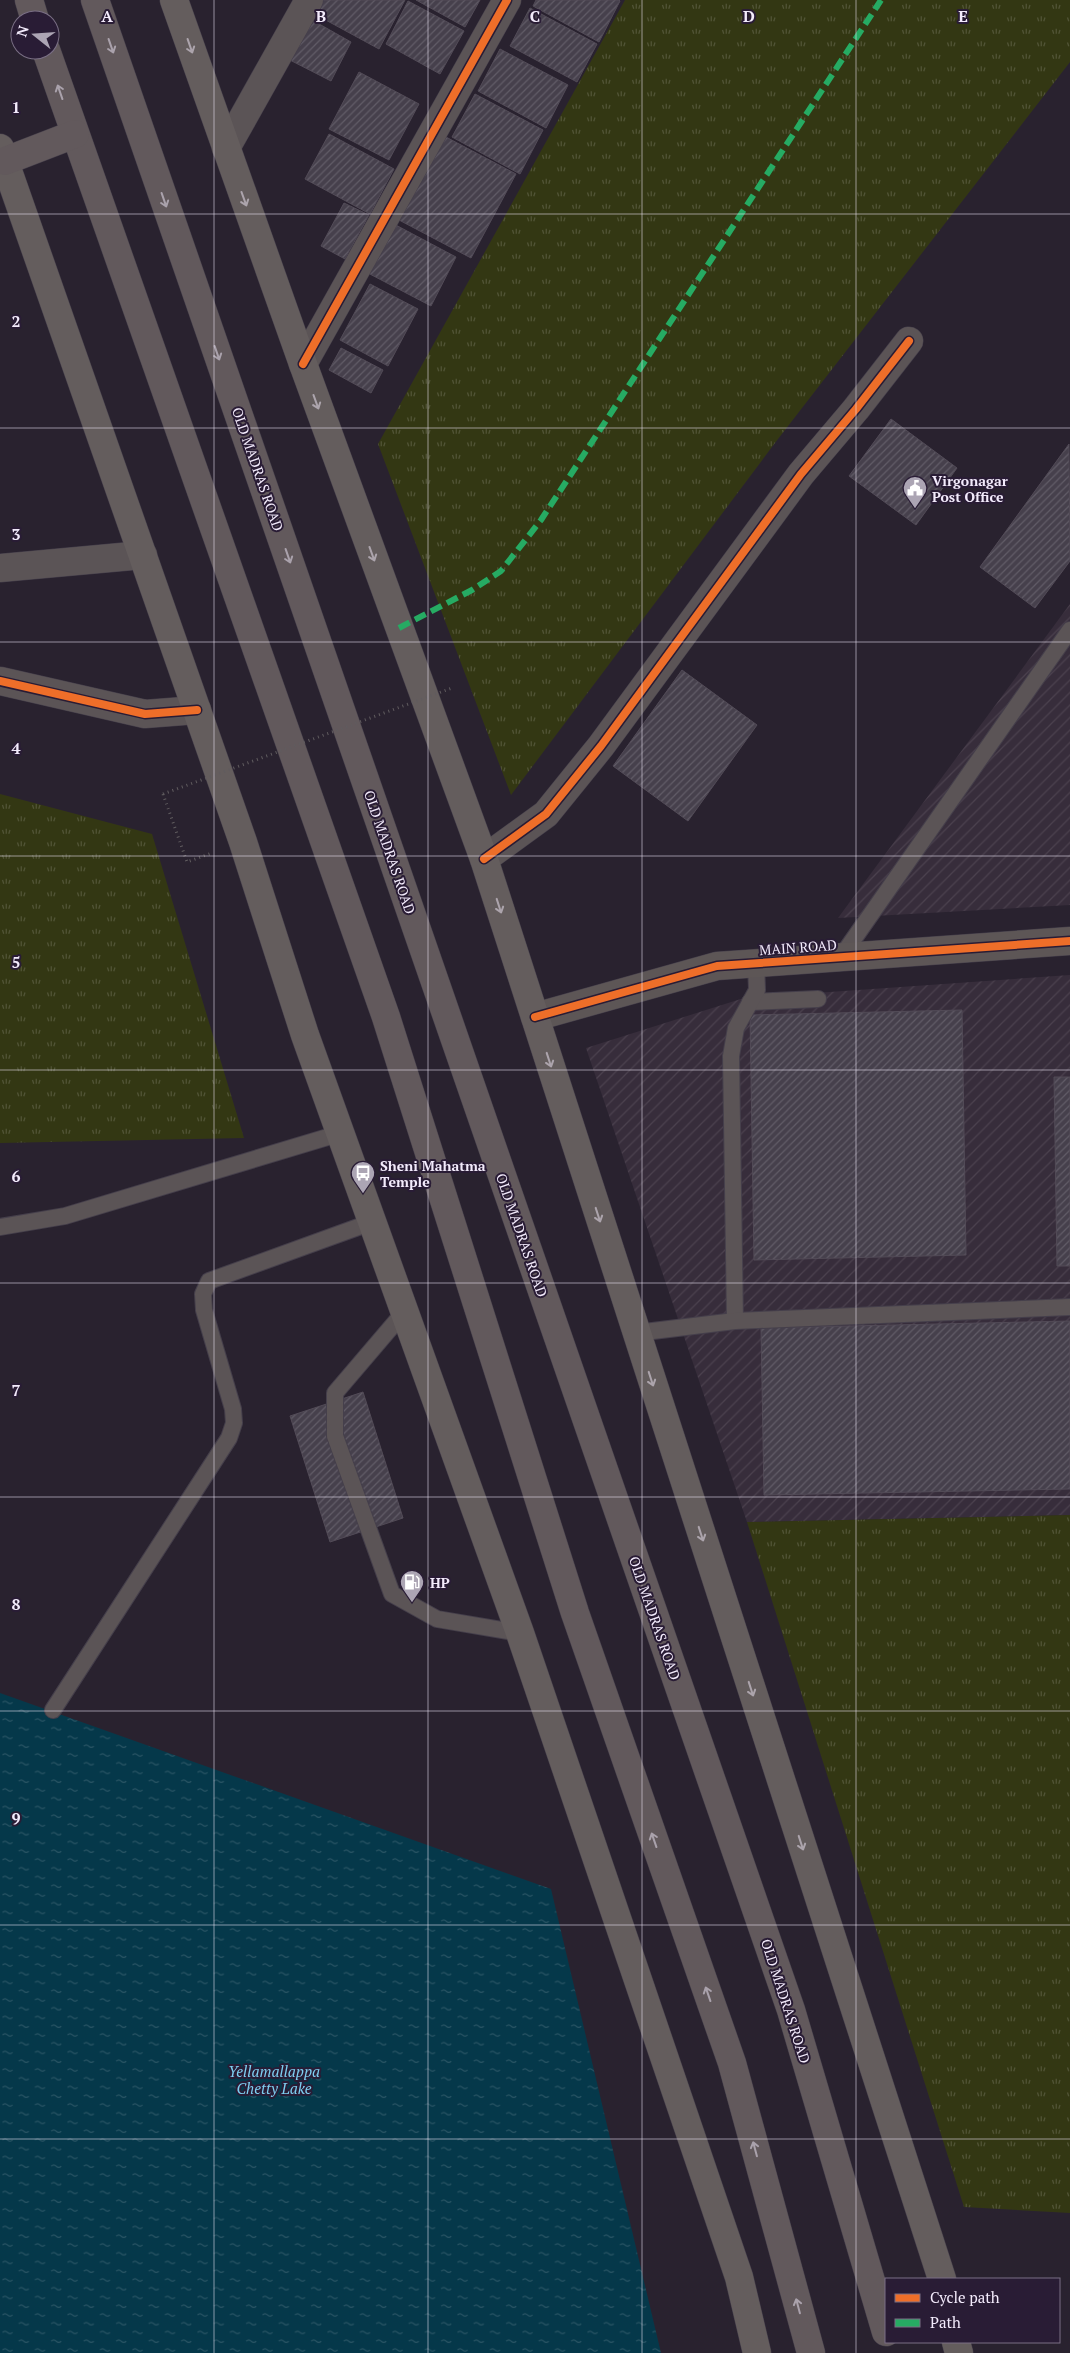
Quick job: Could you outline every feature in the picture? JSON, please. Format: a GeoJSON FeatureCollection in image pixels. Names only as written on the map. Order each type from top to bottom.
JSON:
{"type":"FeatureCollection","features":[{"type":"Feature","properties":{"kind":"highway","name":"OLD MADRAS ROAD"},"geometry":{"type":"LineString","coordinates":[[95,0],[791,2010],[885,2329]]}},
{"type":"Feature","properties":{"kind":"highway"},"geometry":{"type":"LineString","coordinates":[[49,60],[386,1017],[575,1613],[732,2063],[811,2353]]}},
{"type":"Feature","properties":{"kind":"highway"},"geometry":{"type":"LineString","coordinates":[[2,154],[75,134]]}},
{"type":"Feature","properties":{"kind":"main road"},"geometry":{"type":"LineString","coordinates":[[174,0],[303,364],[484,859],[942,2278]]}},
{"type":"Feature","properties":{"kind":"main road"},"geometry":{"type":"LineString","coordinates":[[2,154],[262,896],[305,1035],[520,1633],[739,2277],[757,2353]]}},
{"type":"Feature","properties":{"kind":"street"},"geometry":{"type":"LineString","coordinates":[[226,148],[310,0]]}},
{"type":"Feature","properties":{"kind":"street"},"geometry":{"type":"LineString","coordinates":[[303,364],[507,0]]}},
{"type":"Feature","properties":{"kind":"street"},"geometry":{"type":"LineString","coordinates":[[484,859],[546,814],[601,746],[801,474],[856,410],[909,341]]}},
{"type":"Feature","properties":{"kind":"street"},"geometry":{"type":"LineString","coordinates":[[0,568],[143,555]]}},
{"type":"Feature","properties":{"kind":"street"},"geometry":{"type":"LineString","coordinates":[[0,681],[145,714],[197,710]]}},
{"type":"Feature","properties":{"kind":"street","name":"MAIN ROAD"},"geometry":{"type":"LineString","coordinates":[[535,1017],[717,966],[1070,941]]}},
{"type":"Feature","properties":{"kind":"lane"},"geometry":{"type":"LineString","coordinates":[[841,957],[1070,630]]}},
{"type":"Feature","properties":{"kind":"lane"},"geometry":{"type":"LineString","coordinates":[[734,1321],[731,1056],[736,1028],[757,990],[756,963]]}},
{"type":"Feature","properties":{"kind":"lane"},"geometry":{"type":"LineString","coordinates":[[750,1002],[818,999]]}},
{"type":"Feature","properties":{"kind":"lane"},"geometry":{"type":"LineString","coordinates":[[0,1227],[65,1216],[340,1133]]}},
{"type":"Feature","properties":{"kind":"lane"},"geometry":{"type":"LineString","coordinates":[[53,1710],[229,1438],[234,1424],[233,1409],[204,1310],[203,1294],[209,1281],[372,1222]]}},
{"type":"Feature","properties":{"kind":"lane"},"geometry":{"type":"LineString","coordinates":[[636,1333],[734,1321],[1070,1307]]}},
{"type":"Feature","properties":{"kind":"lane"},"geometry":{"type":"LineString","coordinates":[[405,1311],[335,1393],[335,1436],[392,1594],[438,1619],[520,1633]]}},
{"type":"Feature","properties":{"kind":"path"},"geometry":{"type":"LineString","coordinates":[[187,862],[163,794],[452,688]]}},
{"type":"Feature","properties":{"kind":"shaded area"},"geometry":{"type":"Polygon","coordinates":[[[1070,604],[1070,905],[838,918],[1070,604]]]}},
{"type":"Feature","properties":{"kind":"shaded area"},"geometry":{"type":"Polygon","coordinates":[[[1070,975],[1070,1515],[747,1522],[586,1048],[744,998],[1070,975]]]}},
{"type":"Feature","properties":{"kind":"green space"},"geometry":{"type":"Polygon","coordinates":[[[625,0],[1070,0],[1070,62],[778,439],[511,795],[378,444],[625,0]]]}},
{"type":"Feature","properties":{"kind":"green space"},"geometry":{"type":"Polygon","coordinates":[[[0,794],[152,834],[244,1138],[0,1143],[0,794]]]}},
{"type":"Feature","properties":{"kind":"green space"},"geometry":{"type":"Polygon","coordinates":[[[1070,1515],[1070,2213],[964,2207],[747,1522],[1070,1515]]]}},
{"type":"Feature","properties":{"kind":"water","name":"Yellamallappa Chetty Lake"},"geometry":{"type":"Polygon","coordinates":[[[0,1693],[551,1889],[661,2353],[0,2353],[0,1693]]]}},
{"type":"Feature","properties":{"kind":"building"},"geometry":{"type":"Polygon","coordinates":[[[318,0],[405,0],[379,49],[311,12],[318,0]]]}},
{"type":"Feature","properties":{"kind":"building"},"geometry":{"type":"Polygon","coordinates":[[[416,0],[480,0],[465,27],[416,0]]]}},
{"type":"Feature","properties":{"kind":"building"},"geometry":{"type":"Polygon","coordinates":[[[536,0],[620,1],[599,42],[533,6],[536,0]]]}},
{"type":"Feature","properties":{"kind":"building"},"geometry":{"type":"Polygon","coordinates":[[[408,1],[464,31],[440,74],[386,44],[408,1]]]}},
{"type":"Feature","properties":{"kind":"building"},"geometry":{"type":"Polygon","coordinates":[[[530,8],[597,44],[577,82],[510,46],[530,8]]]}},
{"type":"Feature","properties":{"kind":"building"},"geometry":{"type":"Polygon","coordinates":[[[305,16],[351,42],[331,81],[284,57],[305,16]]]}},
{"type":"Feature","properties":{"kind":"building"},"geometry":{"type":"Polygon","coordinates":[[[500,49],[568,85],[546,128],[478,91],[500,49]]]}},
{"type":"Feature","properties":{"kind":"building"},"geometry":{"type":"Polygon","coordinates":[[[359,72],[419,104],[389,160],[329,129],[359,72]]]}},
{"type":"Feature","properties":{"kind":"building"},"geometry":{"type":"Polygon","coordinates":[[[475,94],[543,130],[520,174],[452,137],[475,94]]]}},
{"type":"Feature","properties":{"kind":"building"},"geometry":{"type":"Polygon","coordinates":[[[329,134],[394,169],[370,214],[305,179],[329,134]]]}},
{"type":"Feature","properties":{"kind":"building"},"geometry":{"type":"Polygon","coordinates":[[[444,136],[516,174],[471,258],[399,220],[444,136]]]}},
{"type":"Feature","properties":{"kind":"building"},"geometry":{"type":"Polygon","coordinates":[[[344,203],[369,215],[345,259],[321,246],[344,203]]]}},
{"type":"Feature","properties":{"kind":"building"},"geometry":{"type":"Polygon","coordinates":[[[392,223],[456,257],[431,306],[366,272],[392,223]]]}},
{"type":"Feature","properties":{"kind":"building"},"geometry":{"type":"Polygon","coordinates":[[[370,284],[418,309],[388,366],[340,340],[370,284]]]}},
{"type":"Feature","properties":{"kind":"building"},"geometry":{"type":"Polygon","coordinates":[[[341,348],[383,370],[371,393],[329,370],[341,348]]]}},
{"type":"Feature","properties":{"kind":"building"},"geometry":{"type":"Polygon","coordinates":[[[891,419],[957,468],[916,525],[849,476],[891,419]]]}},
{"type":"Feature","properties":{"kind":"building"},"geometry":{"type":"Polygon","coordinates":[[[1069,444],[1070,561],[1035,608],[980,567],[1069,444]]]}},
{"type":"Feature","properties":{"kind":"building"},"geometry":{"type":"Polygon","coordinates":[[[682,670],[757,725],[688,821],[613,766],[682,670]]]}},
{"type":"Feature","properties":{"kind":"building"},"geometry":{"type":"Polygon","coordinates":[[[962,1010],[966,1255],[754,1260],[750,1015],[962,1010]]]}},
{"type":"Feature","properties":{"kind":"building"},"geometry":{"type":"Polygon","coordinates":[[[1054,1077],[1070,1077],[1070,1266],[1057,1266],[1054,1077]]]}},
{"type":"Feature","properties":{"kind":"building"},"geometry":{"type":"Polygon","coordinates":[[[1070,1321],[1070,1489],[764,1495],[761,1328],[1070,1321]]]}},
{"type":"Feature","properties":{"kind":"building"},"geometry":{"type":"Polygon","coordinates":[[[363,1392],[403,1518],[330,1542],[290,1416],[363,1392]]]}},
{"type":"Feature","properties":{"kind":"marked path"},"geometry":{"type":"LineString","coordinates":[[399,628],[472,590],[501,571],[541,520],[881,0]]}},
{"type":"Feature","properties":{"kind":"cycle path"},"geometry":{"type":"LineString","coordinates":[[303,364],[507,0]]}},
{"type":"Feature","properties":{"kind":"cycle path"},"geometry":{"type":"LineString","coordinates":[[484,859],[546,814],[601,746],[801,474],[856,409],[909,341]]}},
{"type":"Feature","properties":{"kind":"cycle path"},"geometry":{"type":"LineString","coordinates":[[0,681],[145,714],[197,710]]}},
{"type":"Feature","properties":{"kind":"cycle path"},"geometry":{"type":"LineString","coordinates":[[535,1017],[717,966],[1070,941]]}},
{"type":"Feature","properties":{"kind":"place","name":"Virgonagar Post Office"},"geometry":{"type":"Point","coordinates":[915,509]}},
{"type":"Feature","properties":{"kind":"place","name":"Sheni Mahatma Temple"},"geometry":{"type":"Point","coordinates":[363,1194]}},
{"type":"Feature","properties":{"kind":"place","name":"HP"},"geometry":{"type":"Point","coordinates":[412,1603]}}]}
